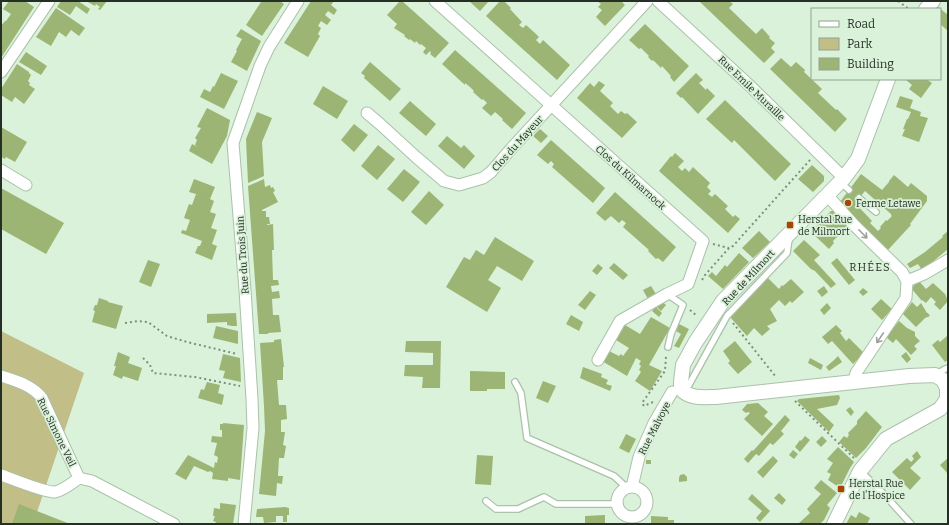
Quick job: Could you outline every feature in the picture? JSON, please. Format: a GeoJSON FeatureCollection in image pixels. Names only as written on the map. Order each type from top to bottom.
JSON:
{"type":"FeatureCollection","features":[{"type":"Feature","properties":{"kind":"street"},"geometry":{"type":"LineString","coordinates":[[1,72],[49,1]]}},
{"type":"Feature","properties":{"kind":"street","name":"Rue du Trois Juin"},"geometry":{"type":"LineString","coordinates":[[244,524],[253,428],[245,290],[233,143],[260,66],[269,47],[298,1]]}},
{"type":"Feature","properties":{"kind":"street","name":"Clos du Kilmarnock"},"geometry":{"type":"LineString","coordinates":[[435,1],[703,241]]}},
{"type":"Feature","properties":{"kind":"street","name":"Clos du Mayeur"},"geometry":{"type":"LineString","coordinates":[[366,113],[444,181],[459,185],[483,178],[491,172],[647,1]]}},
{"type":"Feature","properties":{"kind":"street","name":"Rue Emile Muraille"},"geometry":{"type":"LineString","coordinates":[[658,1],[748,84],[818,152],[844,183]]}},
{"type":"Feature","properties":{"kind":"street","name":"Rue de Milmort"},"geometry":{"type":"LineString","coordinates":[[678,393],[681,389],[683,365],[695,343],[723,301],[827,195],[844,183],[858,159],[888,80]]}},
{"type":"Feature","properties":{"kind":"street"},"geometry":{"type":"LineString","coordinates":[[1,170],[26,185]]}},
{"type":"Feature","properties":{"kind":"street"},"geometry":{"type":"LineString","coordinates":[[827,195],[854,225],[902,272],[907,282],[906,298],[856,373],[854,382]]}},
{"type":"Feature","properties":{"kind":"street"},"geometry":{"type":"LineString","coordinates":[[598,360],[620,321],[667,294],[688,284],[703,241]]}},
{"type":"Feature","properties":{"kind":"street"},"geometry":{"type":"LineString","coordinates":[[907,282],[948,260]]}},
{"type":"Feature","properties":{"kind":"street"},"geometry":{"type":"LineString","coordinates":[[678,393],[695,397],[716,397],[908,376],[935,375],[943,380],[947,388],[947,399],[940,409],[943,410],[886,439],[862,469],[834,524]]}},
{"type":"Feature","properties":{"kind":"street","name":"Rue Simone Veil"},"geometry":{"type":"LineString","coordinates":[[1,376],[37,391],[42,398],[79,478],[92,481],[174,524]]}},
{"type":"Feature","properties":{"kind":"street","name":"Rue Malvoye"},"geometry":{"type":"LineString","coordinates":[[617,504],[619,494],[622,490],[630,488],[639,457],[654,423],[678,393]]}},
{"type":"Feature","properties":{"kind":"street"},"geometry":{"type":"LineString","coordinates":[[1,475],[45,491],[54,492],[62,490],[79,478]]}},
{"type":"Feature","properties":{"kind":"street"},"geometry":{"type":"LineString","coordinates":[[617,504],[618,509],[628,521],[643,512],[647,502],[646,497],[643,492],[638,489],[630,488]]}},
{"type":"Feature","properties":{"kind":"lane"},"geometry":{"type":"LineString","coordinates":[[859,198],[876,212]]}},
{"type":"Feature","properties":{"kind":"lane"},"geometry":{"type":"LineString","coordinates":[[678,393],[727,316],[787,253],[790,233]]}},
{"type":"Feature","properties":{"kind":"lane"},"geometry":{"type":"LineString","coordinates":[[667,294],[683,305],[671,334],[668,347]]}},
{"type":"Feature","properties":{"kind":"lane"},"geometry":{"type":"LineString","coordinates":[[935,375],[948,368]]}},
{"type":"Feature","properties":{"kind":"lane"},"geometry":{"type":"LineString","coordinates":[[515,382],[521,393],[527,438],[614,476],[630,488]]}},
{"type":"Feature","properties":{"kind":"lane"},"geometry":{"type":"LineString","coordinates":[[862,469],[910,524]]}},
{"type":"Feature","properties":{"kind":"lane"},"geometry":{"type":"LineString","coordinates":[[486,501],[496,509],[518,509],[544,497],[556,504],[617,504]]}},
{"type":"Feature","properties":{"kind":"path"},"geometry":{"type":"LineString","coordinates":[[898,1],[908,8]]}},
{"type":"Feature","properties":{"kind":"path"},"geometry":{"type":"LineString","coordinates":[[702,280],[729,248],[733,246],[788,183],[818,152]]}},
{"type":"Feature","properties":{"kind":"path"},"geometry":{"type":"LineString","coordinates":[[703,241],[729,248]]}},
{"type":"Feature","properties":{"kind":"path"},"geometry":{"type":"LineString","coordinates":[[683,305],[708,324]]}},
{"type":"Feature","properties":{"kind":"path"},"geometry":{"type":"LineString","coordinates":[[727,316],[784,389],[862,469]]}},
{"type":"Feature","properties":{"kind":"path"},"geometry":{"type":"LineString","coordinates":[[125,323],[138,321],[148,322],[167,336],[238,354],[248,354]]}},
{"type":"Feature","properties":{"kind":"path"},"geometry":{"type":"LineString","coordinates":[[658,398],[644,406],[642,403],[664,371],[667,353]]}},
{"type":"Feature","properties":{"kind":"path"},"geometry":{"type":"LineString","coordinates":[[143,358],[150,365],[153,373],[195,377],[251,388]]}},
{"type":"Feature","properties":{"kind":"green space"},"geometry":{"type":"Polygon","coordinates":[[[1,331],[84,373],[33,524],[1,524],[1,331]]]}},
{"type":"Feature","properties":{"kind":"building"},"geometry":{"type":"Polygon","coordinates":[[[9,1],[25,1],[34,7],[1,58],[1,26],[11,14],[3,9],[9,1]]]}},
{"type":"Feature","properties":{"kind":"building"},"geometry":{"type":"Polygon","coordinates":[[[61,1],[78,1],[90,9],[87,14],[76,6],[70,15],[57,7],[61,1]]]}},
{"type":"Feature","properties":{"kind":"building"},"geometry":{"type":"Polygon","coordinates":[[[86,1],[107,1],[100,10],[98,9],[100,7],[96,4],[95,6],[86,1]]]}},
{"type":"Feature","properties":{"kind":"building"},"geometry":{"type":"Polygon","coordinates":[[[260,1],[280,1],[284,4],[262,36],[246,25],[261,2],[260,1]]]}},
{"type":"Feature","properties":{"kind":"building"},"geometry":{"type":"Polygon","coordinates":[[[311,1],[334,1],[331,5],[337,10],[334,15],[328,11],[325,15],[331,20],[327,25],[321,21],[318,26],[321,28],[318,34],[320,36],[308,57],[284,43],[311,1]]]}},
{"type":"Feature","properties":{"kind":"building"},"geometry":{"type":"Polygon","coordinates":[[[400,1],[402,1],[449,43],[435,58],[430,54],[430,51],[426,55],[423,52],[426,48],[421,44],[420,45],[416,41],[415,43],[410,39],[409,40],[404,36],[405,35],[394,28],[397,24],[387,15],[400,1]]]}},
{"type":"Feature","properties":{"kind":"building"},"geometry":{"type":"Polygon","coordinates":[[[469,1],[489,1],[480,11],[469,1]]]}},
{"type":"Feature","properties":{"kind":"building"},"geometry":{"type":"Polygon","coordinates":[[[500,1],[504,1],[511,8],[510,9],[522,22],[519,25],[523,28],[526,25],[539,37],[536,40],[540,44],[543,40],[570,65],[557,80],[486,16],[500,1]]]}},
{"type":"Feature","properties":{"kind":"building"},"geometry":{"type":"Polygon","coordinates":[[[597,1],[621,1],[625,5],[605,26],[596,17],[602,10],[598,7],[601,4],[597,1]]]}},
{"type":"Feature","properties":{"kind":"building"},"geometry":{"type":"Polygon","coordinates":[[[700,1],[729,1],[733,4],[729,8],[756,34],[762,28],[770,37],[769,38],[775,43],[771,48],[775,52],[764,63],[700,1]]]}},
{"type":"Feature","properties":{"kind":"building"},"geometry":{"type":"Polygon","coordinates":[[[56,8],[85,28],[79,36],[71,30],[66,37],[59,32],[51,46],[36,37],[56,8]]]}},
{"type":"Feature","properties":{"kind":"building"},"geometry":{"type":"Polygon","coordinates":[[[941,9],[948,15],[948,31],[941,25],[941,9]]]}},
{"type":"Feature","properties":{"kind":"building"},"geometry":{"type":"Polygon","coordinates":[[[645,24],[689,66],[674,82],[662,66],[661,68],[653,60],[652,61],[641,48],[639,49],[629,40],[645,24]]]}},
{"type":"Feature","properties":{"kind":"building"},"geometry":{"type":"Polygon","coordinates":[[[241,29],[261,41],[247,71],[231,62],[242,39],[236,36],[241,29]]]}},
{"type":"Feature","properties":{"kind":"building"},"geometry":{"type":"Polygon","coordinates":[[[455,50],[526,113],[512,129],[495,112],[491,116],[482,108],[487,103],[442,64],[455,50]]]}},
{"type":"Feature","properties":{"kind":"building"},"geometry":{"type":"Polygon","coordinates":[[[26,52],[47,66],[41,75],[19,62],[26,52]]]}},
{"type":"Feature","properties":{"kind":"building"},"geometry":{"type":"Polygon","coordinates":[[[781,58],[791,67],[796,62],[805,70],[804,72],[811,80],[822,89],[818,93],[847,119],[835,132],[770,69],[781,58]]]}},
{"type":"Feature","properties":{"kind":"building"},"geometry":{"type":"Polygon","coordinates":[[[370,62],[401,89],[390,101],[364,78],[365,76],[361,73],[370,62]]]}},
{"type":"Feature","properties":{"kind":"building"},"geometry":{"type":"Polygon","coordinates":[[[17,64],[29,72],[31,75],[28,81],[30,83],[29,85],[35,89],[24,104],[15,97],[12,102],[1,95],[1,89],[17,64]]]}},
{"type":"Feature","properties":{"kind":"building"},"geometry":{"type":"Polygon","coordinates":[[[221,73],[238,81],[224,109],[200,97],[204,89],[210,92],[221,73]]]}},
{"type":"Feature","properties":{"kind":"building"},"geometry":{"type":"Polygon","coordinates":[[[696,73],[703,80],[699,83],[715,96],[698,114],[682,97],[681,98],[676,93],[696,73]]]}},
{"type":"Feature","properties":{"kind":"building"},"geometry":{"type":"Polygon","coordinates":[[[906,80],[928,80],[932,83],[921,98],[909,89],[912,85],[906,80]]]}},
{"type":"Feature","properties":{"kind":"building"},"geometry":{"type":"Polygon","coordinates":[[[599,81],[605,85],[600,91],[613,103],[610,106],[618,114],[621,111],[625,114],[627,113],[637,122],[622,138],[577,98],[590,83],[594,87],[599,81]]]}},
{"type":"Feature","properties":{"kind":"building"},"geometry":{"type":"Polygon","coordinates":[[[323,86],[348,101],[337,119],[313,104],[323,86]]]}},
{"type":"Feature","properties":{"kind":"building"},"geometry":{"type":"Polygon","coordinates":[[[900,96],[913,100],[910,108],[921,112],[920,116],[928,118],[919,142],[902,136],[905,129],[903,129],[911,112],[896,107],[900,96]]]}},
{"type":"Feature","properties":{"kind":"building"},"geometry":{"type":"Polygon","coordinates":[[[725,100],[791,164],[775,181],[734,140],[732,143],[706,119],[725,100]]]}},
{"type":"Feature","properties":{"kind":"building"},"geometry":{"type":"Polygon","coordinates":[[[410,101],[436,124],[426,136],[399,113],[410,101]]]}},
{"type":"Feature","properties":{"kind":"building"},"geometry":{"type":"Polygon","coordinates":[[[207,108],[230,120],[227,136],[212,164],[189,151],[192,144],[198,147],[195,145],[197,140],[195,138],[201,128],[197,127],[207,108]]]}},
{"type":"Feature","properties":{"kind":"building"},"geometry":{"type":"Polygon","coordinates":[[[257,112],[272,118],[262,142],[264,176],[248,183],[246,139],[257,112]]]}},
{"type":"Feature","properties":{"kind":"building"},"geometry":{"type":"Polygon","coordinates":[[[354,124],[368,135],[354,152],[341,140],[354,124]]]}},
{"type":"Feature","properties":{"kind":"building"},"geometry":{"type":"Polygon","coordinates":[[[1,127],[27,142],[15,162],[6,157],[5,159],[1,157],[1,127]]]}},
{"type":"Feature","properties":{"kind":"building"},"geometry":{"type":"Polygon","coordinates":[[[540,129],[548,136],[541,143],[533,136],[540,129]]]}},
{"type":"Feature","properties":{"kind":"building"},"geometry":{"type":"Polygon","coordinates":[[[447,136],[461,148],[464,145],[475,156],[464,169],[438,146],[447,136]]]}},
{"type":"Feature","properties":{"kind":"building"},"geometry":{"type":"Polygon","coordinates":[[[551,140],[605,188],[593,203],[552,167],[554,164],[551,161],[548,164],[537,155],[551,140]]]}},
{"type":"Feature","properties":{"kind":"building"},"geometry":{"type":"Polygon","coordinates":[[[378,145],[395,159],[377,180],[361,166],[378,145]]]}},
{"type":"Feature","properties":{"kind":"building"},"geometry":{"type":"Polygon","coordinates":[[[675,153],[684,161],[678,167],[682,171],[685,168],[689,172],[693,167],[710,183],[707,187],[711,191],[708,194],[712,197],[715,194],[728,206],[725,209],[733,217],[735,215],[740,219],[728,233],[659,171],[675,153]]]}},
{"type":"Feature","properties":{"kind":"building"},"geometry":{"type":"Polygon","coordinates":[[[812,165],[824,176],[824,181],[813,192],[798,179],[812,165]]]}},
{"type":"Feature","properties":{"kind":"building"},"geometry":{"type":"Polygon","coordinates":[[[404,169],[420,182],[403,202],[387,189],[404,169]]]}},
{"type":"Feature","properties":{"kind":"building"},"geometry":{"type":"Polygon","coordinates":[[[861,174],[882,190],[894,175],[908,187],[911,183],[927,196],[927,201],[910,224],[911,225],[887,251],[867,232],[840,202],[861,174]],[[865,191],[855,203],[872,221],[870,223],[878,231],[886,220],[887,221],[892,216],[865,191]]]}},
{"type":"Feature","properties":{"kind":"building"},"geometry":{"type":"Polygon","coordinates":[[[194,179],[215,187],[210,199],[214,201],[210,212],[216,214],[211,228],[217,230],[212,244],[217,246],[212,260],[195,253],[202,241],[181,233],[182,230],[186,231],[190,220],[184,218],[189,204],[192,205],[196,194],[189,192],[194,179]]]}},
{"type":"Feature","properties":{"kind":"building"},"geometry":{"type":"Polygon","coordinates":[[[264,179],[265,187],[270,185],[271,188],[273,187],[275,191],[273,192],[278,202],[262,211],[266,211],[266,217],[269,217],[270,224],[267,225],[273,224],[273,280],[278,280],[279,285],[271,286],[272,292],[279,291],[280,298],[272,299],[273,315],[279,315],[281,332],[259,334],[248,186],[264,179]]]}},
{"type":"Feature","properties":{"kind":"building"},"geometry":{"type":"Polygon","coordinates":[[[1,188],[64,223],[46,254],[1,229],[1,188]]]}},
{"type":"Feature","properties":{"kind":"building"},"geometry":{"type":"Polygon","coordinates":[[[429,191],[444,205],[426,225],[411,212],[429,191]]]}},
{"type":"Feature","properties":{"kind":"building"},"geometry":{"type":"Polygon","coordinates":[[[615,192],[676,247],[663,262],[658,258],[656,259],[648,251],[649,250],[623,227],[626,223],[622,220],[619,223],[611,216],[605,221],[596,213],[615,192]]]}},
{"type":"Feature","properties":{"kind":"building"},"geometry":{"type":"Polygon","coordinates":[[[831,211],[835,211],[849,225],[833,241],[834,243],[829,249],[811,232],[831,211]]]}},
{"type":"Feature","properties":{"kind":"building"},"geometry":{"type":"Polygon","coordinates":[[[759,231],[770,242],[753,258],[742,248],[759,231]]]}},
{"type":"Feature","properties":{"kind":"building"},"geometry":{"type":"Polygon","coordinates":[[[948,231],[948,249],[922,270],[918,264],[910,268],[907,264],[925,252],[948,231]]]}},
{"type":"Feature","properties":{"kind":"building"},"geometry":{"type":"Polygon","coordinates":[[[495,237],[534,261],[522,281],[497,266],[488,280],[501,288],[487,312],[446,287],[464,257],[470,260],[476,250],[484,255],[495,237]]]}},
{"type":"Feature","properties":{"kind":"building"},"geometry":{"type":"Polygon","coordinates":[[[804,240],[820,255],[814,260],[836,284],[831,288],[793,251],[804,240]]]}},
{"type":"Feature","properties":{"kind":"building"},"geometry":{"type":"Polygon","coordinates":[[[739,253],[749,262],[723,289],[708,276],[712,272],[716,276],[725,265],[727,267],[739,253]]]}},
{"type":"Feature","properties":{"kind":"building"},"geometry":{"type":"Polygon","coordinates":[[[837,258],[855,280],[849,285],[831,263],[837,258]]]}},
{"type":"Feature","properties":{"kind":"building"},"geometry":{"type":"Polygon","coordinates":[[[148,260],[160,264],[151,287],[139,282],[148,260]]]}},
{"type":"Feature","properties":{"kind":"building"},"geometry":{"type":"Polygon","coordinates":[[[614,263],[628,275],[623,280],[609,268],[614,263]]]}},
{"type":"Feature","properties":{"kind":"building"},"geometry":{"type":"Polygon","coordinates":[[[598,264],[603,268],[597,275],[592,271],[598,264]]]}},
{"type":"Feature","properties":{"kind":"building"},"geometry":{"type":"Polygon","coordinates":[[[768,278],[779,289],[791,279],[804,292],[792,303],[790,301],[785,306],[779,300],[770,309],[777,321],[767,326],[770,329],[762,336],[754,328],[747,336],[730,317],[768,278]]]}},
{"type":"Feature","properties":{"kind":"building"},"geometry":{"type":"Polygon","coordinates":[[[919,281],[926,289],[933,283],[945,294],[948,301],[940,310],[934,304],[936,302],[931,297],[926,303],[922,301],[911,288],[919,281]]]}},
{"type":"Feature","properties":{"kind":"building"},"geometry":{"type":"Polygon","coordinates":[[[651,286],[656,294],[648,299],[643,290],[651,286]]]}},
{"type":"Feature","properties":{"kind":"building"},"geometry":{"type":"Polygon","coordinates":[[[824,286],[828,292],[822,297],[817,291],[824,286]]]}},
{"type":"Feature","properties":{"kind":"building"},"geometry":{"type":"Polygon","coordinates":[[[863,288],[868,292],[863,296],[859,292],[863,288]]]}},
{"type":"Feature","properties":{"kind":"building"},"geometry":{"type":"Polygon","coordinates":[[[590,291],[596,295],[585,310],[578,305],[590,291]]]}},
{"type":"Feature","properties":{"kind":"building"},"geometry":{"type":"Polygon","coordinates":[[[99,298],[123,306],[116,329],[92,322],[95,311],[93,310],[95,305],[97,305],[99,298]]]}},
{"type":"Feature","properties":{"kind":"building"},"geometry":{"type":"Polygon","coordinates":[[[881,299],[892,309],[882,320],[871,309],[881,299]]]}},
{"type":"Feature","properties":{"kind":"building"},"geometry":{"type":"Polygon","coordinates":[[[662,302],[666,305],[661,311],[657,307],[662,302]]]}},
{"type":"Feature","properties":{"kind":"building"},"geometry":{"type":"Polygon","coordinates":[[[912,302],[917,307],[921,303],[930,316],[925,318],[916,327],[903,314],[912,302]]]}},
{"type":"Feature","properties":{"kind":"building"},"geometry":{"type":"Polygon","coordinates":[[[827,303],[831,308],[824,315],[820,310],[827,303]]]}},
{"type":"Feature","properties":{"kind":"building"},"geometry":{"type":"Polygon","coordinates":[[[656,307],[662,313],[659,317],[652,311],[656,307]]]}},
{"type":"Feature","properties":{"kind":"building"},"geometry":{"type":"Polygon","coordinates":[[[236,313],[237,326],[227,325],[227,322],[207,323],[207,314],[236,313]]]}},
{"type":"Feature","properties":{"kind":"building"},"geometry":{"type":"Polygon","coordinates":[[[571,315],[583,322],[579,331],[566,324],[571,315]]]}},
{"type":"Feature","properties":{"kind":"building"},"geometry":{"type":"Polygon","coordinates":[[[651,317],[670,328],[649,365],[662,371],[650,391],[635,381],[641,372],[639,370],[641,366],[639,364],[641,361],[636,358],[627,376],[602,361],[609,351],[619,356],[621,354],[623,356],[629,348],[616,340],[625,325],[640,334],[651,317]]]}},
{"type":"Feature","properties":{"kind":"building"},"geometry":{"type":"Polygon","coordinates":[[[899,321],[907,328],[915,332],[915,336],[920,341],[914,346],[917,349],[911,355],[896,339],[893,343],[886,337],[899,321]]]}},
{"type":"Feature","properties":{"kind":"building"},"geometry":{"type":"Polygon","coordinates":[[[679,324],[689,329],[679,348],[674,346],[681,334],[676,331],[679,324]]]}},
{"type":"Feature","properties":{"kind":"building"},"geometry":{"type":"Polygon","coordinates":[[[836,325],[842,331],[840,333],[846,341],[849,338],[864,353],[853,364],[832,341],[828,344],[822,337],[836,325]]]}},
{"type":"Feature","properties":{"kind":"building"},"geometry":{"type":"Polygon","coordinates":[[[216,326],[238,331],[238,344],[213,338],[216,326]]]}},
{"type":"Feature","properties":{"kind":"building"},"geometry":{"type":"Polygon","coordinates":[[[947,336],[948,360],[945,362],[932,345],[938,340],[940,342],[947,336]]]}},
{"type":"Feature","properties":{"kind":"building"},"geometry":{"type":"Polygon","coordinates":[[[281,339],[284,367],[283,380],[277,380],[279,405],[286,405],[287,419],[281,420],[281,432],[285,432],[283,445],[286,446],[284,458],[279,458],[278,476],[283,476],[282,484],[277,483],[276,496],[259,494],[265,431],[260,343],[274,342],[274,340],[281,339]]]}},
{"type":"Feature","properties":{"kind":"building"},"geometry":{"type":"Polygon","coordinates":[[[406,341],[441,341],[440,388],[422,388],[423,377],[404,376],[405,365],[433,365],[433,353],[405,352],[406,341]]]}},
{"type":"Feature","properties":{"kind":"building"},"geometry":{"type":"Polygon","coordinates":[[[735,341],[752,362],[738,374],[728,363],[730,361],[723,351],[735,341]]]}},
{"type":"Feature","properties":{"kind":"building"},"geometry":{"type":"Polygon","coordinates":[[[118,352],[130,357],[128,363],[142,368],[138,381],[123,376],[122,379],[113,375],[118,352]]]}},
{"type":"Feature","properties":{"kind":"building"},"geometry":{"type":"Polygon","coordinates":[[[906,352],[911,359],[907,363],[901,356],[906,352]]]}},
{"type":"Feature","properties":{"kind":"building"},"geometry":{"type":"Polygon","coordinates":[[[223,354],[240,358],[241,382],[223,378],[225,371],[219,370],[223,354]]]}},
{"type":"Feature","properties":{"kind":"building"},"geometry":{"type":"Polygon","coordinates":[[[838,356],[842,362],[829,371],[826,367],[838,356]]]}},
{"type":"Feature","properties":{"kind":"building"},"geometry":{"type":"Polygon","coordinates":[[[810,358],[823,365],[821,370],[808,363],[810,358]]]}},
{"type":"Feature","properties":{"kind":"building"},"geometry":{"type":"Polygon","coordinates":[[[583,367],[602,374],[601,377],[608,380],[606,384],[612,386],[610,391],[580,378],[583,367]]]}},
{"type":"Feature","properties":{"kind":"building"},"geometry":{"type":"Polygon","coordinates":[[[470,371],[505,372],[505,389],[470,391],[470,371]]]}},
{"type":"Feature","properties":{"kind":"building"},"geometry":{"type":"Polygon","coordinates":[[[543,381],[556,386],[548,403],[536,398],[543,381]]]}},
{"type":"Feature","properties":{"kind":"building"},"geometry":{"type":"Polygon","coordinates":[[[207,382],[220,385],[218,393],[224,395],[222,405],[198,398],[201,389],[204,390],[207,382]]]}},
{"type":"Feature","properties":{"kind":"building"},"geometry":{"type":"Polygon","coordinates":[[[839,395],[840,398],[837,405],[817,409],[834,425],[829,432],[797,401],[799,399],[839,395]]]}},
{"type":"Feature","properties":{"kind":"building"},"geometry":{"type":"Polygon","coordinates":[[[758,403],[768,412],[764,416],[773,424],[762,436],[744,419],[750,413],[746,413],[742,410],[747,404],[758,403]]]}},
{"type":"Feature","properties":{"kind":"building"},"geometry":{"type":"Polygon","coordinates":[[[850,407],[854,412],[851,416],[846,410],[850,407]]]}},
{"type":"Feature","properties":{"kind":"building"},"geometry":{"type":"Polygon","coordinates":[[[866,411],[882,427],[866,448],[856,458],[839,442],[844,436],[847,438],[849,435],[848,433],[857,424],[857,421],[866,411]]]}},
{"type":"Feature","properties":{"kind":"building"},"geometry":{"type":"Polygon","coordinates":[[[785,415],[790,420],[781,431],[784,434],[773,445],[770,443],[759,456],[756,454],[748,463],[744,459],[785,415]]]}},
{"type":"Feature","properties":{"kind":"building"},"geometry":{"type":"Polygon","coordinates":[[[220,424],[244,425],[240,480],[228,478],[228,481],[212,479],[213,473],[194,466],[186,480],[175,474],[188,455],[214,468],[218,457],[214,455],[217,443],[211,442],[212,436],[222,437],[220,424]]]}},
{"type":"Feature","properties":{"kind":"building"},"geometry":{"type":"Polygon","coordinates":[[[626,434],[636,439],[629,453],[619,448],[626,434]]]}},
{"type":"Feature","properties":{"kind":"building"},"geometry":{"type":"Polygon","coordinates":[[[805,436],[810,440],[800,452],[795,447],[805,436]]]}},
{"type":"Feature","properties":{"kind":"building"},"geometry":{"type":"Polygon","coordinates":[[[822,436],[827,441],[821,447],[816,442],[822,436]]]}},
{"type":"Feature","properties":{"kind":"building"},"geometry":{"type":"Polygon","coordinates":[[[838,447],[854,462],[840,488],[828,480],[831,474],[827,472],[833,463],[827,459],[838,447]]]}},
{"type":"Feature","properties":{"kind":"building"},"geometry":{"type":"Polygon","coordinates":[[[793,450],[798,454],[794,459],[789,455],[793,450]]]}},
{"type":"Feature","properties":{"kind":"building"},"geometry":{"type":"Polygon","coordinates":[[[917,451],[921,457],[910,468],[921,478],[910,490],[892,472],[907,458],[911,462],[914,459],[912,456],[917,451]]]}},
{"type":"Feature","properties":{"kind":"building"},"geometry":{"type":"Polygon","coordinates":[[[477,455],[493,456],[491,485],[475,484],[477,455]]]}},
{"type":"Feature","properties":{"kind":"building"},"geometry":{"type":"Polygon","coordinates":[[[773,456],[778,461],[763,478],[757,472],[773,456]]]}},
{"type":"Feature","properties":{"kind":"building"},"geometry":{"type":"Polygon","coordinates":[[[948,458],[948,474],[940,465],[948,458]]]}},
{"type":"Feature","properties":{"kind":"building"},"geometry":{"type":"Polygon","coordinates":[[[646,460],[651,460],[651,464],[646,464],[646,460]]]}},
{"type":"Feature","properties":{"kind":"building"},"geometry":{"type":"Polygon","coordinates":[[[684,474],[687,477],[687,481],[679,482],[680,475],[684,474]]]}},
{"type":"Feature","properties":{"kind":"building"},"geometry":{"type":"Polygon","coordinates":[[[821,480],[837,493],[827,505],[830,508],[824,520],[820,524],[798,524],[810,513],[807,509],[821,494],[814,488],[821,480]]]}},
{"type":"Feature","properties":{"kind":"building"},"geometry":{"type":"Polygon","coordinates":[[[779,493],[786,500],[782,505],[774,498],[779,493]]]}},
{"type":"Feature","properties":{"kind":"building"},"geometry":{"type":"Polygon","coordinates":[[[752,494],[770,511],[760,522],[756,518],[762,511],[748,499],[752,494]]]}},
{"type":"Feature","properties":{"kind":"building"},"geometry":{"type":"Polygon","coordinates":[[[220,503],[236,505],[233,524],[215,524],[216,522],[213,521],[215,516],[213,516],[214,508],[220,509],[220,503]]]}},
{"type":"Feature","properties":{"kind":"building"},"geometry":{"type":"Polygon","coordinates":[[[19,504],[70,524],[12,524],[19,504]]]}},
{"type":"Feature","properties":{"kind":"building"},"geometry":{"type":"Polygon","coordinates":[[[289,508],[287,522],[283,522],[283,516],[276,516],[276,522],[264,523],[263,517],[256,517],[257,509],[289,508]]]}},
{"type":"Feature","properties":{"kind":"building"},"geometry":{"type":"Polygon","coordinates":[[[859,512],[870,518],[867,524],[846,524],[851,515],[856,518],[859,512]]]}},
{"type":"Feature","properties":{"kind":"building"},"geometry":{"type":"Polygon","coordinates":[[[605,515],[605,524],[585,524],[585,516],[605,515]]]}},
{"type":"Feature","properties":{"kind":"building"},"geometry":{"type":"Polygon","coordinates":[[[651,516],[668,517],[668,520],[674,520],[674,524],[651,524],[651,516]]]}},
{"type":"Feature","properties":{"kind":"place","name":"Ferme Letawe"},"geometry":{"type":"Point","coordinates":[848,203]}},
{"type":"Feature","properties":{"kind":"place","name":"Herstal Rue de Milmort"},"geometry":{"type":"Point","coordinates":[790,225]}},
{"type":"Feature","properties":{"kind":"place","name":"Herstal Rue de l'Hospice"},"geometry":{"type":"Point","coordinates":[841,489]}},
{"type":"Feature","properties":{"kind":"district","name":"RHÉES"},"geometry":{"type":"Point","coordinates":[870,267]}}]}
